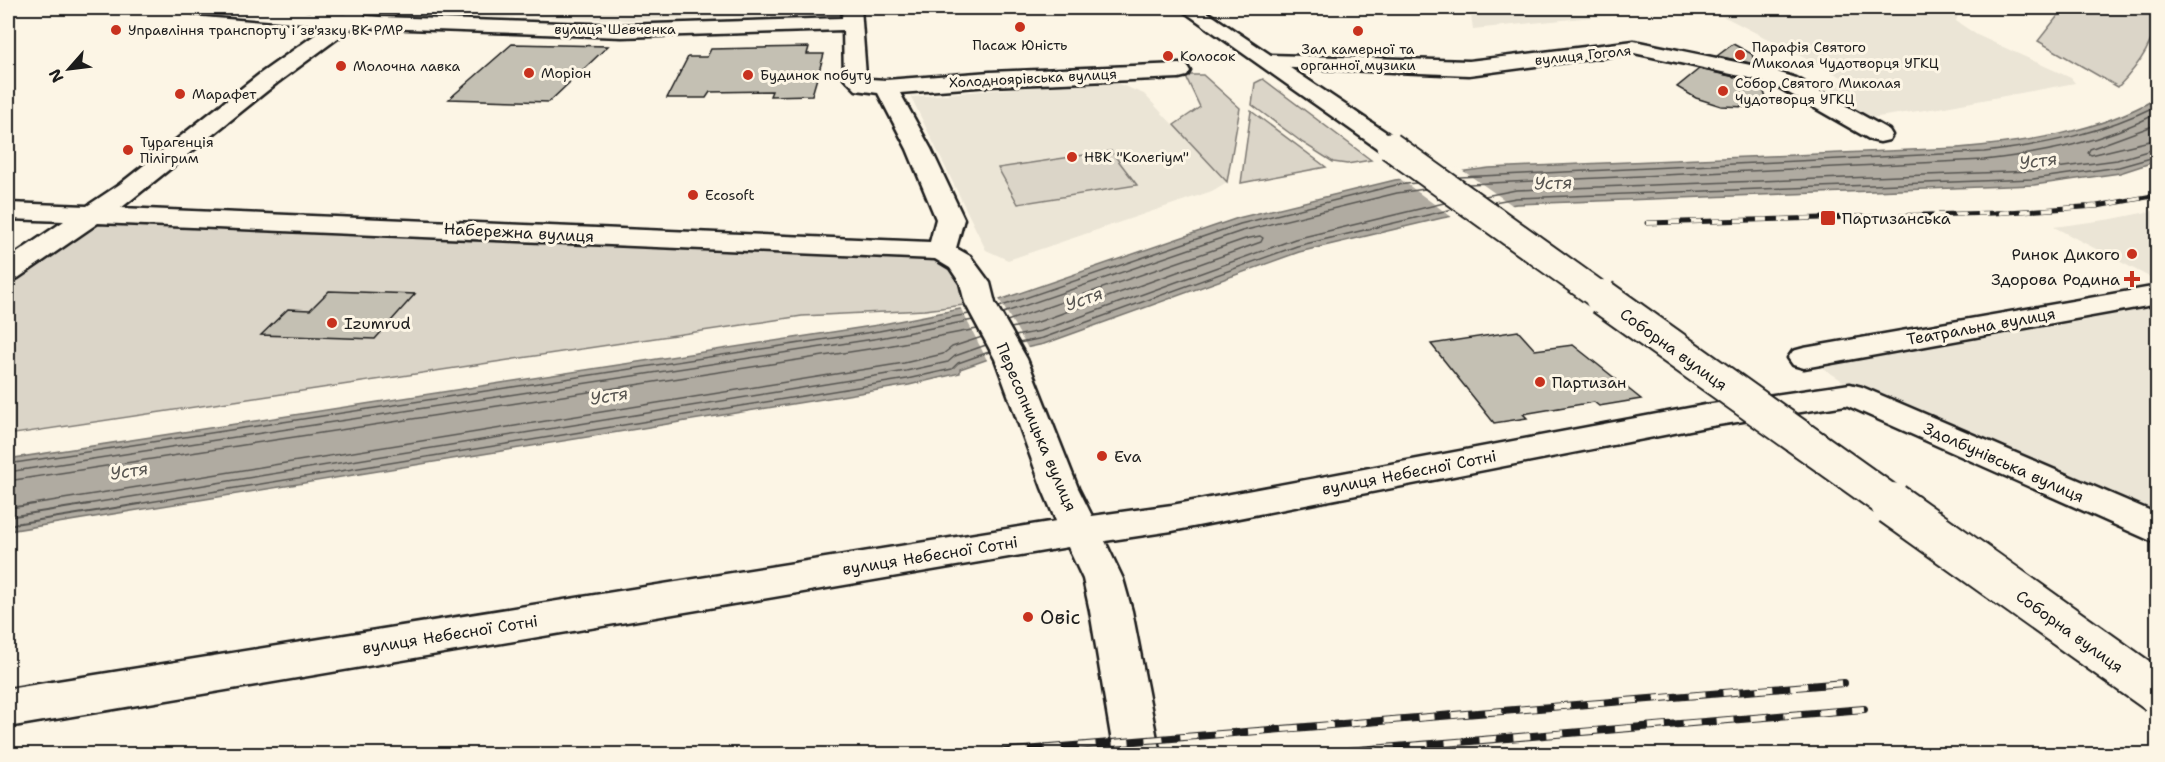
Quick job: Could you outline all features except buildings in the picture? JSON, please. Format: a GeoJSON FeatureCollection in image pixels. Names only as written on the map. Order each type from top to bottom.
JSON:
{"type":"FeatureCollection","features":[{"type":"Feature","properties":{"kind":"street","name":"вулиця Шевченка"},"geometry":{"type":"LineString","coordinates":[[197,8],[347,21],[622,31],[852,16]]}},
{"type":"Feature","properties":{"kind":"street"},"geometry":{"type":"LineString","coordinates":[[8,272],[96,214],[269,78],[347,21],[369,8]]}},
{"type":"Feature","properties":{"kind":"street","name":"Соборна вулиця"},"geometry":{"type":"LineString","coordinates":[[1189,8],[1270,61],[2157,693]]}},
{"type":"Feature","properties":{"kind":"street"},"geometry":{"type":"LineString","coordinates":[[852,16],[855,78],[864,86],[886,87],[919,149],[950,219],[941,251]]}},
{"type":"Feature","properties":{"kind":"street","name":"вулиця Гоголя"},"geometry":{"type":"LineString","coordinates":[[1270,61],[1469,68],[1634,48],[1765,75],[1788,83],[1880,135]]}},
{"type":"Feature","properties":{"kind":"street","name":"Холодноярівська вулиця"},"geometry":{"type":"LineString","coordinates":[[886,87],[979,80],[1179,71]]}},
{"type":"Feature","properties":{"kind":"street","name":"Набережна вулиця"},"geometry":{"type":"LineString","coordinates":[[8,211],[941,251]]}},
{"type":"Feature","properties":{"kind":"street","name":"Пересопницька вулиця"},"geometry":{"type":"LineString","coordinates":[[941,251],[960,262],[975,283],[980,303],[1011,359],[1060,488],[1103,579],[1137,754]]}},
{"type":"Feature","properties":{"kind":"street","name":"Театральна вулиця"},"geometry":{"type":"LineString","coordinates":[[1804,358],[2157,295]]}},
{"type":"Feature","properties":{"kind":"street","name":"вулиця Небесної Сотні"},"geometry":{"type":"LineString","coordinates":[[8,708],[1081,530],[1172,518],[1705,416],[1850,394]]}},
{"type":"Feature","properties":{"kind":"street","name":"Здолбунівська вулиця"},"geometry":{"type":"LineString","coordinates":[[1850,394],[2157,530]]}},
{"type":"Feature","properties":{"kind":"shaded area"},"geometry":{"type":"Polygon","coordinates":[[[389,8],[751,8],[749,16],[630,20],[413,13],[395,12],[389,8]]]}},
{"type":"Feature","properties":{"kind":"shaded area"},"geometry":{"type":"Polygon","coordinates":[[[1470,8],[1684,8],[1473,29],[1470,8]]]}},
{"type":"Feature","properties":{"kind":"shaded area"},"geometry":{"type":"Polygon","coordinates":[[[1701,8],[1924,8],[1958,15],[1956,21],[1977,35],[2071,78],[2075,83],[1864,119],[1807,85],[1847,80],[1729,19],[1701,8]]]}},
{"type":"Feature","properties":{"kind":"shaded area"},"geometry":{"type":"Polygon","coordinates":[[[2064,8],[2157,8],[2151,41],[2140,61],[2118,87],[2038,41],[2064,8]]]}},
{"type":"Feature","properties":{"kind":"shaded area"},"geometry":{"type":"Polygon","coordinates":[[[1185,75],[1203,75],[1240,108],[1227,182],[1174,125],[1200,107],[1185,75]]]}},
{"type":"Feature","properties":{"kind":"shaded area"},"geometry":{"type":"Polygon","coordinates":[[[1263,79],[1371,160],[1347,164],[1333,162],[1252,105],[1255,83],[1263,79]]]}},
{"type":"Feature","properties":{"kind":"shaded area","name":"НВК \"Колегіум\""},"geometry":{"type":"Polygon","coordinates":[[[1109,80],[1144,94],[1227,182],[1212,191],[1008,260],[986,250],[911,97],[1109,80]]]}},
{"type":"Feature","properties":{"kind":"shaded area"},"geometry":{"type":"Polygon","coordinates":[[[1251,111],[1326,167],[1241,183],[1251,111]]]}},
{"type":"Feature","properties":{"kind":"shaded area"},"geometry":{"type":"Polygon","coordinates":[[[1111,151],[1137,185],[1018,204],[998,168],[1111,151]]]}},
{"type":"Feature","properties":{"kind":"shaded area","name":"Ринок Дикого"},"geometry":{"type":"Polygon","coordinates":[[[2157,210],[2157,281],[2054,227],[2112,219],[2157,210]]]}},
{"type":"Feature","properties":{"kind":"shaded area"},"geometry":{"type":"Polygon","coordinates":[[[96,214],[941,251],[980,303],[925,310],[802,316],[8,435],[8,272],[96,214]]]}},
{"type":"Feature","properties":{"kind":"shaded area"},"geometry":{"type":"Polygon","coordinates":[[[2157,299],[2157,513],[1852,387],[1812,361],[2157,299]]]}},
{"type":"Feature","properties":{"kind":"water","name":"Устя"},"geometry":{"type":"Polygon","coordinates":[[[2157,98],[2157,161],[2120,173],[2034,185],[1516,204],[1442,218],[1299,252],[1044,344],[1011,351],[960,369],[960,373],[909,385],[8,531],[8,459],[878,325],[991,303],[1238,218],[1395,180],[1489,168],[1984,146],[2035,139],[2085,128],[2134,110],[2157,98]]]}},
{"type":"Feature","properties":{"kind":"pier"},"geometry":{"type":"Polygon","coordinates":[[[1459,168],[1515,207],[1453,218],[1396,176],[1459,168]]]}},
{"type":"Feature","properties":{"kind":"pier"},"geometry":{"type":"Polygon","coordinates":[[[999,299],[1029,350],[988,362],[960,307],[999,299]]]}},
{"type":"Feature","properties":{"kind":"railway"},"geometry":{"type":"LineString","coordinates":[[1647,223],[1994,213],[2097,206],[2158,195]]}},
{"type":"Feature","properties":{"kind":"railway"},"geometry":{"type":"LineString","coordinates":[[977,754],[1844,683]]}},
{"type":"Feature","properties":{"kind":"railway"},"geometry":{"type":"LineString","coordinates":[[1310,754],[1864,709]]}},
{"type":"Feature","properties":{"kind":"place","name":"Пасаж Юність"},"geometry":{"type":"Point","coordinates":[1020,27]}},
{"type":"Feature","properties":{"kind":"place","name":"Управління транспорту і зв'язку ВК РМР"},"geometry":{"type":"Point","coordinates":[116,30]}},
{"type":"Feature","properties":{"kind":"place","name":"Зал камерної та органної музики"},"geometry":{"type":"Point","coordinates":[1358,31]}},
{"type":"Feature","properties":{"kind":"place","name":"Парафія Святого Миколая Чудотворця УГКЦ"},"geometry":{"type":"Point","coordinates":[1740,55]}},
{"type":"Feature","properties":{"kind":"place","name":"Колосок"},"geometry":{"type":"Point","coordinates":[1168,56]}},
{"type":"Feature","properties":{"kind":"place","name":"Молочна лавка"},"geometry":{"type":"Point","coordinates":[341,66]}},
{"type":"Feature","properties":{"kind":"place","name":"Моріон"},"geometry":{"type":"Point","coordinates":[529,73]}},
{"type":"Feature","properties":{"kind":"place","name":"Будинок побуту"},"geometry":{"type":"Point","coordinates":[748,75]}},
{"type":"Feature","properties":{"kind":"place","name":"Собор Святого Миколая Чудотворця УГКЦ"},"geometry":{"type":"Point","coordinates":[1723,91]}},
{"type":"Feature","properties":{"kind":"place","name":"Марафет"},"geometry":{"type":"Point","coordinates":[180,94]}},
{"type":"Feature","properties":{"kind":"place","name":"Турагенція Пілігрим"},"geometry":{"type":"Point","coordinates":[128,150]}},
{"type":"Feature","properties":{"kind":"place","name":"НВК \"Колегіум\""},"geometry":{"type":"Point","coordinates":[1072,157]}},
{"type":"Feature","properties":{"kind":"place","name":"Ecosoft"},"geometry":{"type":"Point","coordinates":[693,195]}},
{"type":"Feature","properties":{"kind":"place","name":"Партизанська"},"geometry":{"type":"Point","coordinates":[1828,218]}},
{"type":"Feature","properties":{"kind":"place","name":"Ринок Дикого"},"geometry":{"type":"Point","coordinates":[2132,254]}},
{"type":"Feature","properties":{"kind":"place","name":"Здорова Родина"},"geometry":{"type":"Point","coordinates":[2132,279]}},
{"type":"Feature","properties":{"kind":"place","name":"Izumrud"},"geometry":{"type":"Point","coordinates":[332,323]}},
{"type":"Feature","properties":{"kind":"place","name":"Партизан"},"geometry":{"type":"Point","coordinates":[1540,382]}},
{"type":"Feature","properties":{"kind":"place","name":"Eva"},"geometry":{"type":"Point","coordinates":[1102,456]}},
{"type":"Feature","properties":{"kind":"place","name":"Овіс"},"geometry":{"type":"Point","coordinates":[1028,617]}}]}
